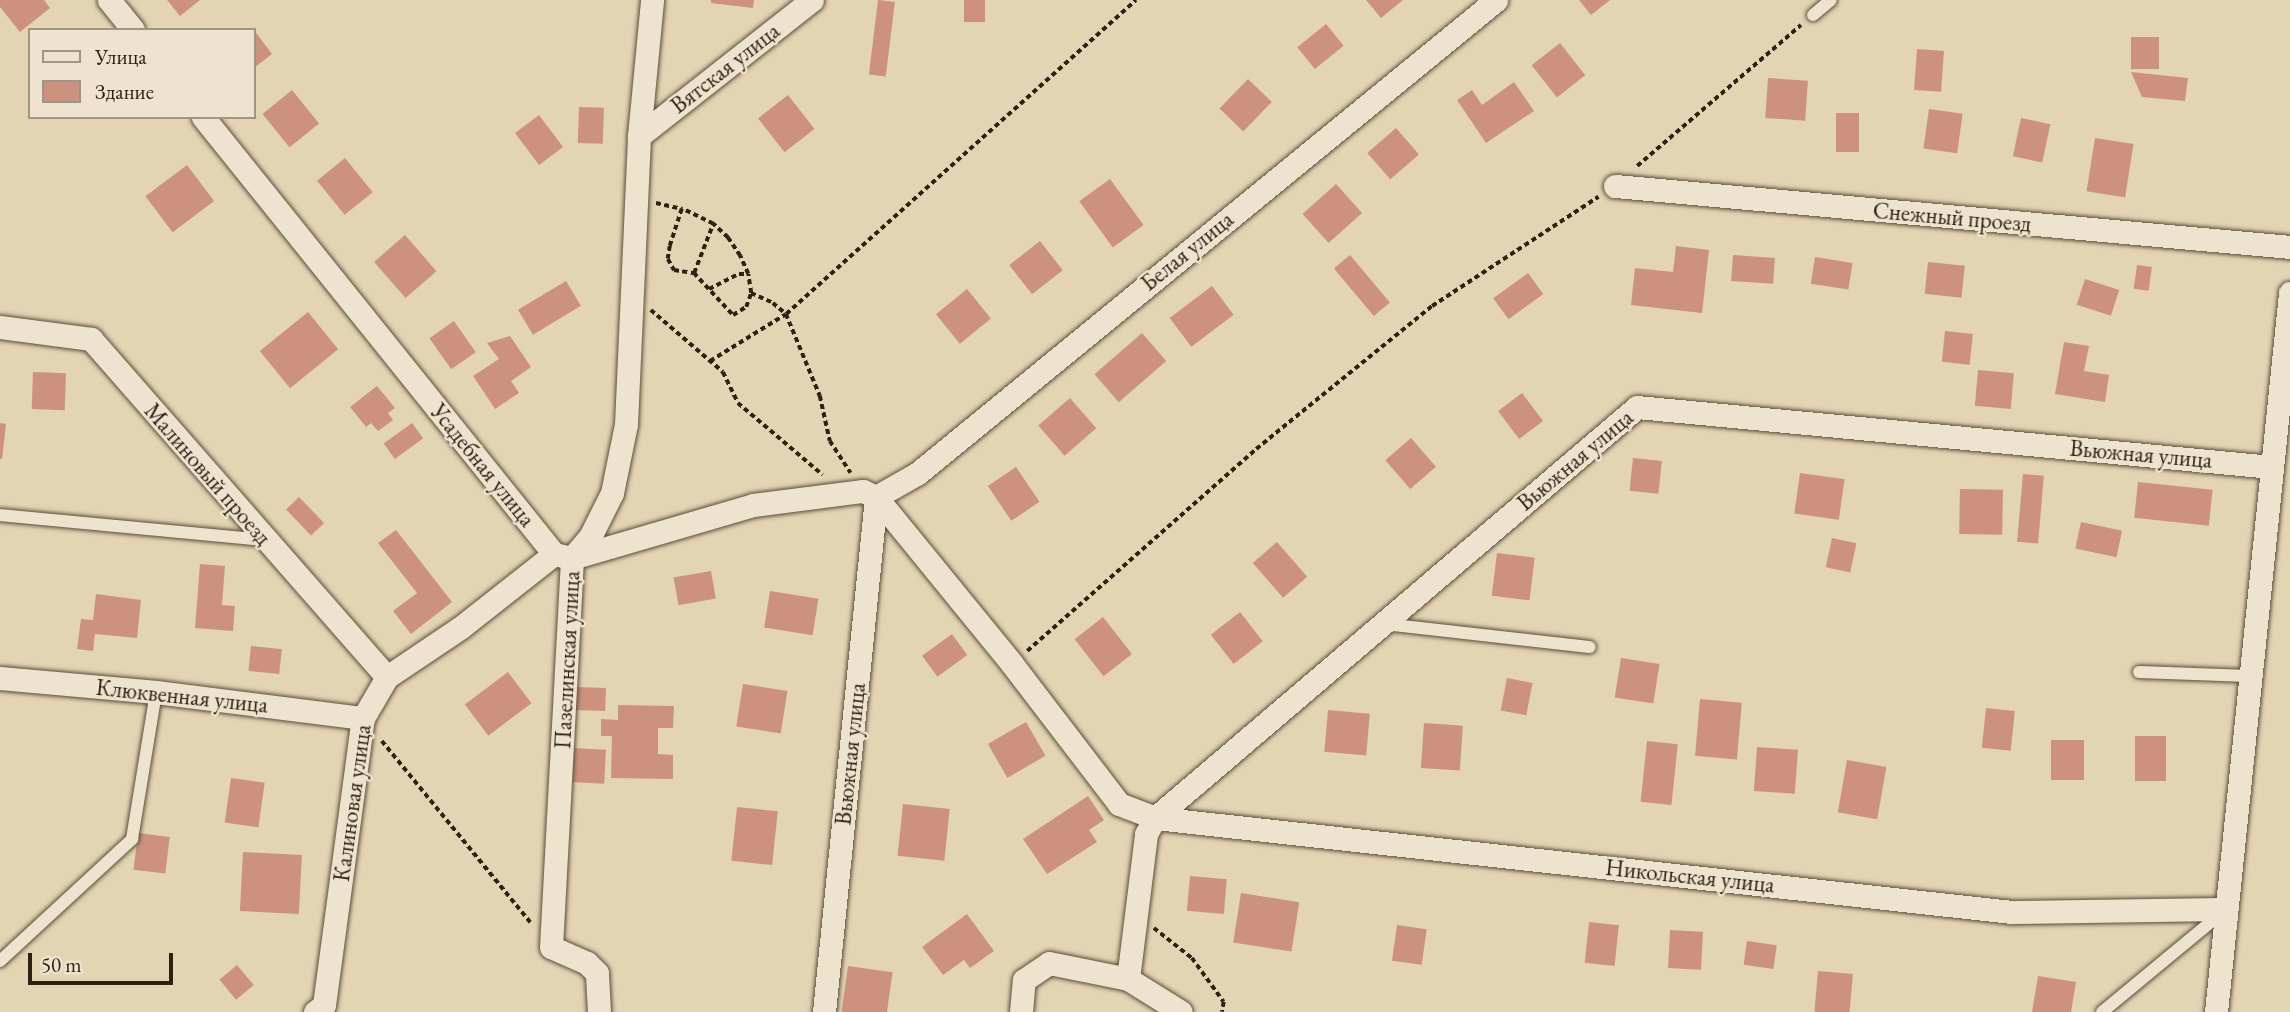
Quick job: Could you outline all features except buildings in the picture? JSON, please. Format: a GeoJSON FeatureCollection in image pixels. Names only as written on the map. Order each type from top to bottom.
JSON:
{"type":"FeatureCollection","features":[{"type":"Feature","properties":{"kind":"street"},"geometry":{"type":"LineString","coordinates":[[109,0],[131,28]]}},
{"type":"Feature","properties":{"kind":"street","name":"Пазелинская улица"},"geometry":{"type":"LineString","coordinates":[[551,947],[563,556],[592,535],[612,493],[626,424],[639,136],[652,0]]}},
{"type":"Feature","properties":{"kind":"street","name":"Вятская улица"},"geometry":{"type":"LineString","coordinates":[[639,136],[812,0]]}},
{"type":"Feature","properties":{"kind":"street","name":"Белая улица"},"geometry":{"type":"LineString","coordinates":[[861,494],[918,472],[1496,0]]}},
{"type":"Feature","properties":{"kind":"street","name":"Усадебная улица"},"geometry":{"type":"LineString","coordinates":[[205,119],[563,556]]}},
{"type":"Feature","properties":{"kind":"street","name":"Снежный проезд"},"geometry":{"type":"LineString","coordinates":[[1615,186],[2290,247]]}},
{"type":"Feature","properties":{"kind":"street"},"geometry":{"type":"LineString","coordinates":[[2216,1012],[2290,293]]}},
{"type":"Feature","properties":{"kind":"street","name":"Малиновый проезд"},"geometry":{"type":"LineString","coordinates":[[0,327],[92,339],[264,540],[387,677]]}},
{"type":"Feature","properties":{"kind":"street","name":"Вьюжная улица"},"geometry":{"type":"LineString","coordinates":[[1155,818],[1637,407],[2272,467]]}},
{"type":"Feature","properties":{"kind":"street"},"geometry":{"type":"LineString","coordinates":[[563,556],[753,505],[861,494]]}},
{"type":"Feature","properties":{"kind":"street","name":"Никольская улица"},"geometry":{"type":"LineString","coordinates":[[861,494],[1013,664],[1119,804],[1155,818],[2012,912],[2226,909]]}},
{"type":"Feature","properties":{"kind":"street","name":"Вьюжная улица"},"geometry":{"type":"LineString","coordinates":[[824,1012],[861,494]]}},
{"type":"Feature","properties":{"kind":"street","name":"Калиновая улица"},"geometry":{"type":"LineString","coordinates":[[315,1012],[324,1005],[363,718],[387,677],[563,556]]}},
{"type":"Feature","properties":{"kind":"street","name":"Клюквенная улица"},"geometry":{"type":"LineString","coordinates":[[0,678],[156,692],[363,718]]}},
{"type":"Feature","properties":{"kind":"street"},"geometry":{"type":"LineString","coordinates":[[1128,979],[1146,834],[1155,818]]}},
{"type":"Feature","properties":{"kind":"street"},"geometry":{"type":"LineString","coordinates":[[551,947],[587,963],[597,973],[600,989],[599,1012]]}},
{"type":"Feature","properties":{"kind":"street"},"geometry":{"type":"LineString","coordinates":[[1021,1012],[1024,980],[1049,963],[1128,979],[1181,1012]]}},
{"type":"Feature","properties":{"kind":"lane"},"geometry":{"type":"LineString","coordinates":[[1814,15],[1831,0]]}},
{"type":"Feature","properties":{"kind":"lane"},"geometry":{"type":"LineString","coordinates":[[0,515],[264,540]]}},
{"type":"Feature","properties":{"kind":"lane"},"geometry":{"type":"LineString","coordinates":[[1380,624],[1590,647]]}},
{"type":"Feature","properties":{"kind":"lane"},"geometry":{"type":"LineString","coordinates":[[2139,672],[2250,676]]}},
{"type":"Feature","properties":{"kind":"lane"},"geometry":{"type":"LineString","coordinates":[[0,961],[132,839],[156,692]]}},
{"type":"Feature","properties":{"kind":"lane"},"geometry":{"type":"LineString","coordinates":[[2102,1012],[2226,909]]}},
{"type":"Feature","properties":{"kind":"path"},"geometry":{"type":"LineString","coordinates":[[710,361],[786,314],[1136,0]]}},
{"type":"Feature","properties":{"kind":"path"},"geometry":{"type":"LineString","coordinates":[[1013,664],[1256,449],[1432,306],[1615,186],[1814,15]]}},
{"type":"Feature","properties":{"kind":"path"},"geometry":{"type":"LineString","coordinates":[[650,201],[682,209],[713,224],[728,237],[748,274],[751,293],[746,307],[733,315],[694,273],[674,270],[668,259],[682,209]]}},
{"type":"Feature","properties":{"kind":"path"},"geometry":{"type":"LineString","coordinates":[[694,273],[713,224]]}},
{"type":"Feature","properties":{"kind":"path"},"geometry":{"type":"LineString","coordinates":[[709,289],[739,274],[748,274]]}},
{"type":"Feature","properties":{"kind":"path"},"geometry":{"type":"LineString","coordinates":[[751,293],[773,303],[786,314],[820,396],[830,441],[861,494]]}},
{"type":"Feature","properties":{"kind":"path"},"geometry":{"type":"LineString","coordinates":[[631,298],[659,316],[723,372],[738,403],[861,494]]}},
{"type":"Feature","properties":{"kind":"path"},"geometry":{"type":"LineString","coordinates":[[363,718],[551,947]]}},
{"type":"Feature","properties":{"kind":"path"},"geometry":{"type":"LineString","coordinates":[[1136,914],[1192,958],[1224,1002],[1222,1012]]}}]}
